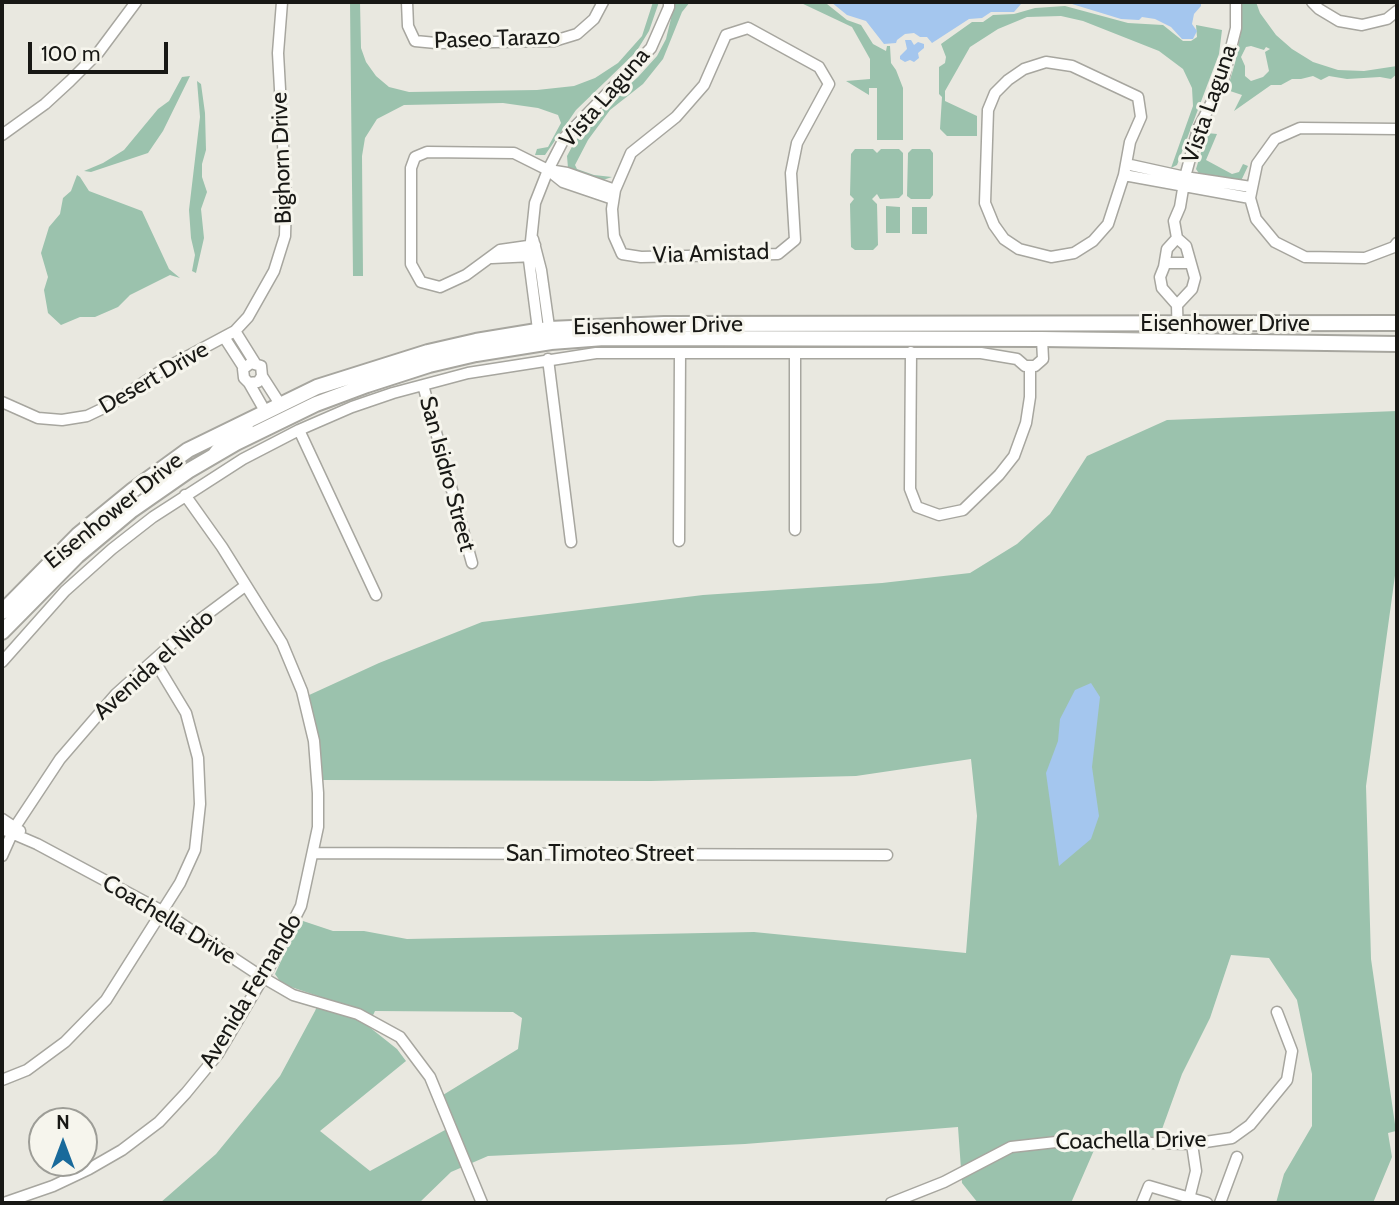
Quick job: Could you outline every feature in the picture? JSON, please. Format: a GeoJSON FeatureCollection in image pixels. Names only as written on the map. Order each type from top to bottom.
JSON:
{"type":"FeatureCollection","features":[{"type":"Feature","properties":{"kind":"main road","name":"Eisenhower Drive"},"geometry":{"type":"LineString","coordinates":[[2,612],[78,535],[188,450],[330,382],[429,352],[477,341],[664,324],[1397,324]]}},
{"type":"Feature","properties":{"kind":"main road","name":"Eisenhower Drive"},"geometry":{"type":"LineString","coordinates":[[2,632],[77,556],[132,510],[213,456],[273,423],[367,385],[429,365],[545,336],[1397,344]]}},
{"type":"Feature","properties":{"kind":"street"},"geometry":{"type":"LineString","coordinates":[[2,135],[45,104],[70,81],[98,53],[136,2]]}},
{"type":"Feature","properties":{"kind":"street","name":"Bighorn Drive"},"geometry":{"type":"LineString","coordinates":[[224,337],[235,331],[257,304],[274,271],[285,236],[286,198],[278,53],[282,2]]}},
{"type":"Feature","properties":{"kind":"street","name":"Paseo Tarazo"},"geometry":{"type":"LineString","coordinates":[[407,2],[408,26],[415,41],[436,43],[554,41],[577,34],[594,19],[603,2]]}},
{"type":"Feature","properties":{"kind":"street","name":"Vista Laguna"},"geometry":{"type":"LineString","coordinates":[[545,336],[533,248],[536,203],[548,170],[565,136],[651,48],[669,2]]}},
{"type":"Feature","properties":{"kind":"street","name":"Vista Laguna"},"geometry":{"type":"LineString","coordinates":[[1189,263],[1186,246],[1177,236],[1174,221],[1180,207],[1198,129],[1223,80],[1236,28],[1236,2]]}},
{"type":"Feature","properties":{"kind":"street"},"geometry":{"type":"LineString","coordinates":[[1312,2],[1339,21],[1362,25],[1387,19],[1397,11]]}},
{"type":"Feature","properties":{"kind":"street","name":"Via Amistad"},"geometry":{"type":"LineString","coordinates":[[748,28],[820,67],[829,84],[797,143],[791,173],[795,240],[778,254],[642,257],[622,254],[614,236],[614,194],[631,153],[676,117],[704,85],[726,35],[748,28]]}},
{"type":"Feature","properties":{"kind":"street"},"geometry":{"type":"LineString","coordinates":[[1046,62],[1072,66],[1139,97],[1141,117],[1130,142],[1126,164],[1108,224],[1093,242],[1074,253],[1051,257],[1019,249],[1004,239],[994,225],[985,203],[988,110],[996,93],[1024,69],[1046,62]]}},
{"type":"Feature","properties":{"kind":"street"},"geometry":{"type":"LineString","coordinates":[[1397,130],[1300,128],[1275,139],[1257,164],[1250,192],[1256,219],[1275,242],[1305,257],[1365,258],[1394,247],[1397,243]]}},
{"type":"Feature","properties":{"kind":"street"},"geometry":{"type":"LineString","coordinates":[[533,248],[492,258],[466,275],[440,287],[421,282],[411,264],[411,169],[415,157],[427,152],[514,153],[548,170],[567,173],[614,194]]}},
{"type":"Feature","properties":{"kind":"street"},"geometry":{"type":"LineString","coordinates":[[1126,164],[1184,181]]}},
{"type":"Feature","properties":{"kind":"street"},"geometry":{"type":"LineString","coordinates":[[1124,175],[1250,192]]}},
{"type":"Feature","properties":{"kind":"street","name":"Vista Laguna"},"geometry":{"type":"LineString","coordinates":[[1165,262],[1167,249],[1177,236]]}},
{"type":"Feature","properties":{"kind":"street"},"geometry":{"type":"LineString","coordinates":[[1177,306],[1194,284],[1194,272],[1189,263],[1165,262],[1160,283],[1177,306],[1178,341]]}},
{"type":"Feature","properties":{"kind":"street"},"geometry":{"type":"LineString","coordinates":[[213,456],[225,440],[271,414],[280,404],[262,376],[261,366],[255,363],[235,331]]}},
{"type":"Feature","properties":{"kind":"street"},"geometry":{"type":"LineString","coordinates":[[224,337],[244,368],[243,375],[265,411]]}},
{"type":"Feature","properties":{"kind":"street","name":"Desert Drive"},"geometry":{"type":"LineString","coordinates":[[2,403],[38,418],[62,420],[87,416],[110,405],[164,369],[224,337]]}},
{"type":"Feature","properties":{"kind":"street"},"geometry":{"type":"LineString","coordinates":[[911,352],[910,488],[917,508],[939,515],[962,510],[992,482],[1014,456],[1026,424],[1030,397],[1030,366],[1035,366],[1044,359],[1042,339]]}},
{"type":"Feature","properties":{"kind":"street","name":"Eisenhower Drive"},"geometry":{"type":"LineString","coordinates":[[2,662],[65,591],[112,549],[185,495],[243,459],[299,430],[352,407],[423,384],[468,373],[596,353],[981,353],[1017,359],[1025,366],[1030,366]]}},
{"type":"Feature","properties":{"kind":"street"},"geometry":{"type":"LineString","coordinates":[[678,541],[680,353]]}},
{"type":"Feature","properties":{"kind":"street"},"geometry":{"type":"LineString","coordinates":[[795,353],[795,530]]}},
{"type":"Feature","properties":{"kind":"street"},"geometry":{"type":"LineString","coordinates":[[548,359],[571,542]]}},
{"type":"Feature","properties":{"kind":"street"},"geometry":{"type":"LineString","coordinates":[[244,368],[255,363]]}},
{"type":"Feature","properties":{"kind":"street"},"geometry":{"type":"LineString","coordinates":[[248,383],[258,382],[262,376]]}},
{"type":"Feature","properties":{"kind":"street","name":"San Isidro Street"},"geometry":{"type":"LineString","coordinates":[[423,384],[472,563]]}},
{"type":"Feature","properties":{"kind":"street"},"geometry":{"type":"LineString","coordinates":[[299,430],[376,595]]}},
{"type":"Feature","properties":{"kind":"street","name":"Avenida Fernando"},"geometry":{"type":"LineString","coordinates":[[4,1203],[53,1186],[89,1169],[122,1150],[159,1122],[187,1093],[218,1054],[273,961],[301,906],[318,827],[314,741],[302,691],[282,643],[185,495]]}},
{"type":"Feature","properties":{"kind":"street","name":"Avenida el Nido"},"geometry":{"type":"LineString","coordinates":[[2,856],[14,831],[69,748],[116,694],[194,624],[245,586]]}},
{"type":"Feature","properties":{"kind":"street"},"geometry":{"type":"LineString","coordinates":[[2,1080],[27,1070],[65,1042],[106,1000],[180,883],[195,850],[200,804],[198,758],[186,713],[154,660]]}},
{"type":"Feature","properties":{"kind":"street","name":"Coachella Drive"},"geometry":{"type":"LineString","coordinates":[[2,819],[14,831],[162,911],[293,995],[358,1014],[400,1037],[430,1077],[482,1203]]}},
{"type":"Feature","properties":{"kind":"street","name":"Coachella Drive"},"geometry":{"type":"LineString","coordinates":[[2,829],[14,831]]}},
{"type":"Feature","properties":{"kind":"street","name":"San Timoteo Street"},"geometry":{"type":"LineString","coordinates":[[313,853],[887,855]]}},
{"type":"Feature","properties":{"kind":"street","name":"Coachella Drive"},"geometry":{"type":"LineString","coordinates":[[891,1203],[944,1182],[1012,1147],[1065,1141],[1192,1144],[1232,1138],[1250,1125],[1287,1080],[1292,1051],[1277,1012]]}},
{"type":"Feature","properties":{"kind":"street"},"geometry":{"type":"LineString","coordinates":[[1189,1200],[1196,1171],[1192,1144]]}},
{"type":"Feature","properties":{"kind":"street"},"geometry":{"type":"LineString","coordinates":[[1220,1203],[1237,1157]]}},
{"type":"Feature","properties":{"kind":"street"},"geometry":{"type":"LineString","coordinates":[[1142,1203],[1149,1186],[1189,1200],[1207,1203]]}},
{"type":"Feature","properties":{"kind":"green space"},"geometry":{"type":"Polygon","coordinates":[[[350,2],[360,2],[361,48],[366,62],[376,76],[389,87],[409,92],[537,90],[574,86],[595,78],[618,63],[642,36],[653,2],[659,2],[649,31],[636,52],[576,110],[545,155],[535,155],[537,149],[548,147],[561,123],[558,115],[538,108],[503,103],[404,105],[377,119],[365,138],[362,156],[363,276],[353,276],[350,2]]]}},
{"type":"Feature","properties":{"kind":"green space"},"geometry":{"type":"Polygon","coordinates":[[[675,2],[690,2],[682,12],[663,59],[643,84],[610,110],[588,140],[575,165],[577,169],[594,175],[612,177],[600,181],[568,168],[567,156],[594,117],[657,56],[666,39],[675,2]]]}},
{"type":"Feature","properties":{"kind":"green space"},"geometry":{"type":"Polygon","coordinates":[[[799,2],[827,4],[847,20],[861,25],[873,44],[886,51],[887,46],[890,46],[891,63],[903,88],[903,140],[877,140],[877,88],[869,88],[869,95],[846,81],[870,79],[870,59],[852,27],[799,2]]]}},
{"type":"Feature","properties":{"kind":"green space"},"geometry":{"type":"Polygon","coordinates":[[[1241,2],[1256,2],[1260,13],[1276,35],[1313,62],[1338,70],[1364,71],[1397,66],[1397,74],[1391,79],[1347,79],[1329,76],[1321,80],[1313,76],[1292,79],[1281,85],[1271,85],[1234,111],[1242,95],[1227,90],[1241,31],[1241,2]],[[1246,47],[1241,57],[1245,76],[1251,81],[1263,77],[1269,71],[1265,52],[1270,49],[1266,47],[1264,50],[1246,47]]]}},
{"type":"Feature","properties":{"kind":"green space"},"geometry":{"type":"Polygon","coordinates":[[[1065,6],[1128,23],[1163,25],[1183,41],[1191,41],[1197,37],[1196,25],[1222,30],[1219,54],[1177,165],[1171,168],[1193,106],[1192,88],[1183,69],[1159,51],[1083,21],[1061,16],[1027,17],[998,29],[970,47],[945,91],[945,101],[977,116],[977,136],[947,136],[940,129],[942,97],[939,94],[939,67],[945,63],[946,57],[941,44],[972,22],[983,22],[993,15],[1065,6]]]}},
{"type":"Feature","properties":{"kind":"green space"},"geometry":{"type":"Polygon","coordinates":[[[190,76],[163,131],[148,153],[91,172],[84,171],[124,150],[158,109],[169,101],[182,77],[190,76]]]}},
{"type":"Feature","properties":{"kind":"green space"},"geometry":{"type":"Polygon","coordinates":[[[197,81],[201,84],[205,113],[206,150],[202,177],[207,192],[201,209],[204,238],[196,273],[192,271],[195,255],[189,210],[200,117],[197,81]]]}},
{"type":"Feature","properties":{"kind":"green space"},"geometry":{"type":"Polygon","coordinates":[[[1207,133],[1217,134],[1206,160],[1232,174],[1239,172],[1243,164],[1248,166],[1241,181],[1200,175],[1196,169],[1207,133]]]}},
{"type":"Feature","properties":{"kind":"green space"},"geometry":{"type":"Polygon","coordinates":[[[855,149],[873,149],[877,153],[881,149],[899,149],[903,153],[903,194],[899,198],[880,199],[877,194],[872,199],[877,204],[878,245],[873,250],[855,250],[851,247],[850,204],[854,199],[850,195],[851,154],[855,149]]]}},
{"type":"Feature","properties":{"kind":"green space"},"geometry":{"type":"Polygon","coordinates":[[[912,149],[930,149],[933,153],[933,195],[930,199],[911,199],[907,196],[908,153],[912,149]]]}},
{"type":"Feature","properties":{"kind":"green space"},"geometry":{"type":"Polygon","coordinates":[[[77,175],[89,191],[142,211],[169,269],[180,278],[170,275],[130,295],[118,307],[95,317],[80,317],[61,325],[48,313],[44,290],[48,277],[41,253],[49,227],[60,214],[63,198],[71,191],[77,175]]]}},
{"type":"Feature","properties":{"kind":"green space"},"geometry":{"type":"Polygon","coordinates":[[[886,206],[900,207],[900,233],[886,233],[886,206]]]}},
{"type":"Feature","properties":{"kind":"green space"},"geometry":{"type":"Polygon","coordinates":[[[912,207],[927,207],[927,234],[912,234],[912,207]]]}},
{"type":"Feature","properties":{"kind":"green space"},"geometry":{"type":"Polygon","coordinates":[[[1397,411],[1397,561],[1366,786],[1371,959],[1396,1131],[1388,1133],[1392,1157],[1373,1203],[1276,1203],[1284,1174],[1312,1126],[1312,1074],[1297,1000],[1269,958],[1231,955],[1210,1018],[1182,1074],[1157,1143],[1098,1141],[1071,1203],[978,1203],[962,1183],[958,1127],[745,1144],[488,1156],[451,1172],[419,1203],[160,1203],[216,1154],[280,1076],[315,1011],[321,997],[282,984],[275,974],[300,920],[333,931],[364,931],[407,939],[754,932],[966,953],[977,816],[971,759],[856,776],[651,781],[322,780],[320,751],[307,696],[379,663],[482,622],[703,595],[882,583],[970,573],[1017,544],[1050,514],[1087,456],[1167,420],[1397,411]],[[375,1011],[368,1026],[397,1049],[406,1061],[320,1131],[370,1171],[456,1124],[443,1095],[518,1049],[522,1018],[513,1012],[375,1011]]]}},
{"type":"Feature","properties":{"kind":"water"},"geometry":{"type":"Polygon","coordinates":[[[831,2],[1032,2],[1021,4],[1014,12],[991,12],[982,18],[969,19],[932,43],[927,37],[914,33],[905,34],[896,43],[884,44],[866,21],[847,15],[831,2]]]}},
{"type":"Feature","properties":{"kind":"water"},"geometry":{"type":"Polygon","coordinates":[[[1038,2],[1201,2],[1201,6],[1194,14],[1192,24],[1197,31],[1193,39],[1182,39],[1171,27],[1155,19],[1121,19],[1072,4],[1038,2]]]}},
{"type":"Feature","properties":{"kind":"water"},"geometry":{"type":"Polygon","coordinates":[[[905,40],[911,40],[914,45],[918,42],[924,44],[924,48],[918,53],[919,58],[914,62],[900,59],[907,49],[905,40]]]}},
{"type":"Feature","properties":{"kind":"water"},"geometry":{"type":"Polygon","coordinates":[[[1091,683],[1100,697],[1092,767],[1099,816],[1091,839],[1059,866],[1046,773],[1058,741],[1060,719],[1075,690],[1091,683]]]}}]}
